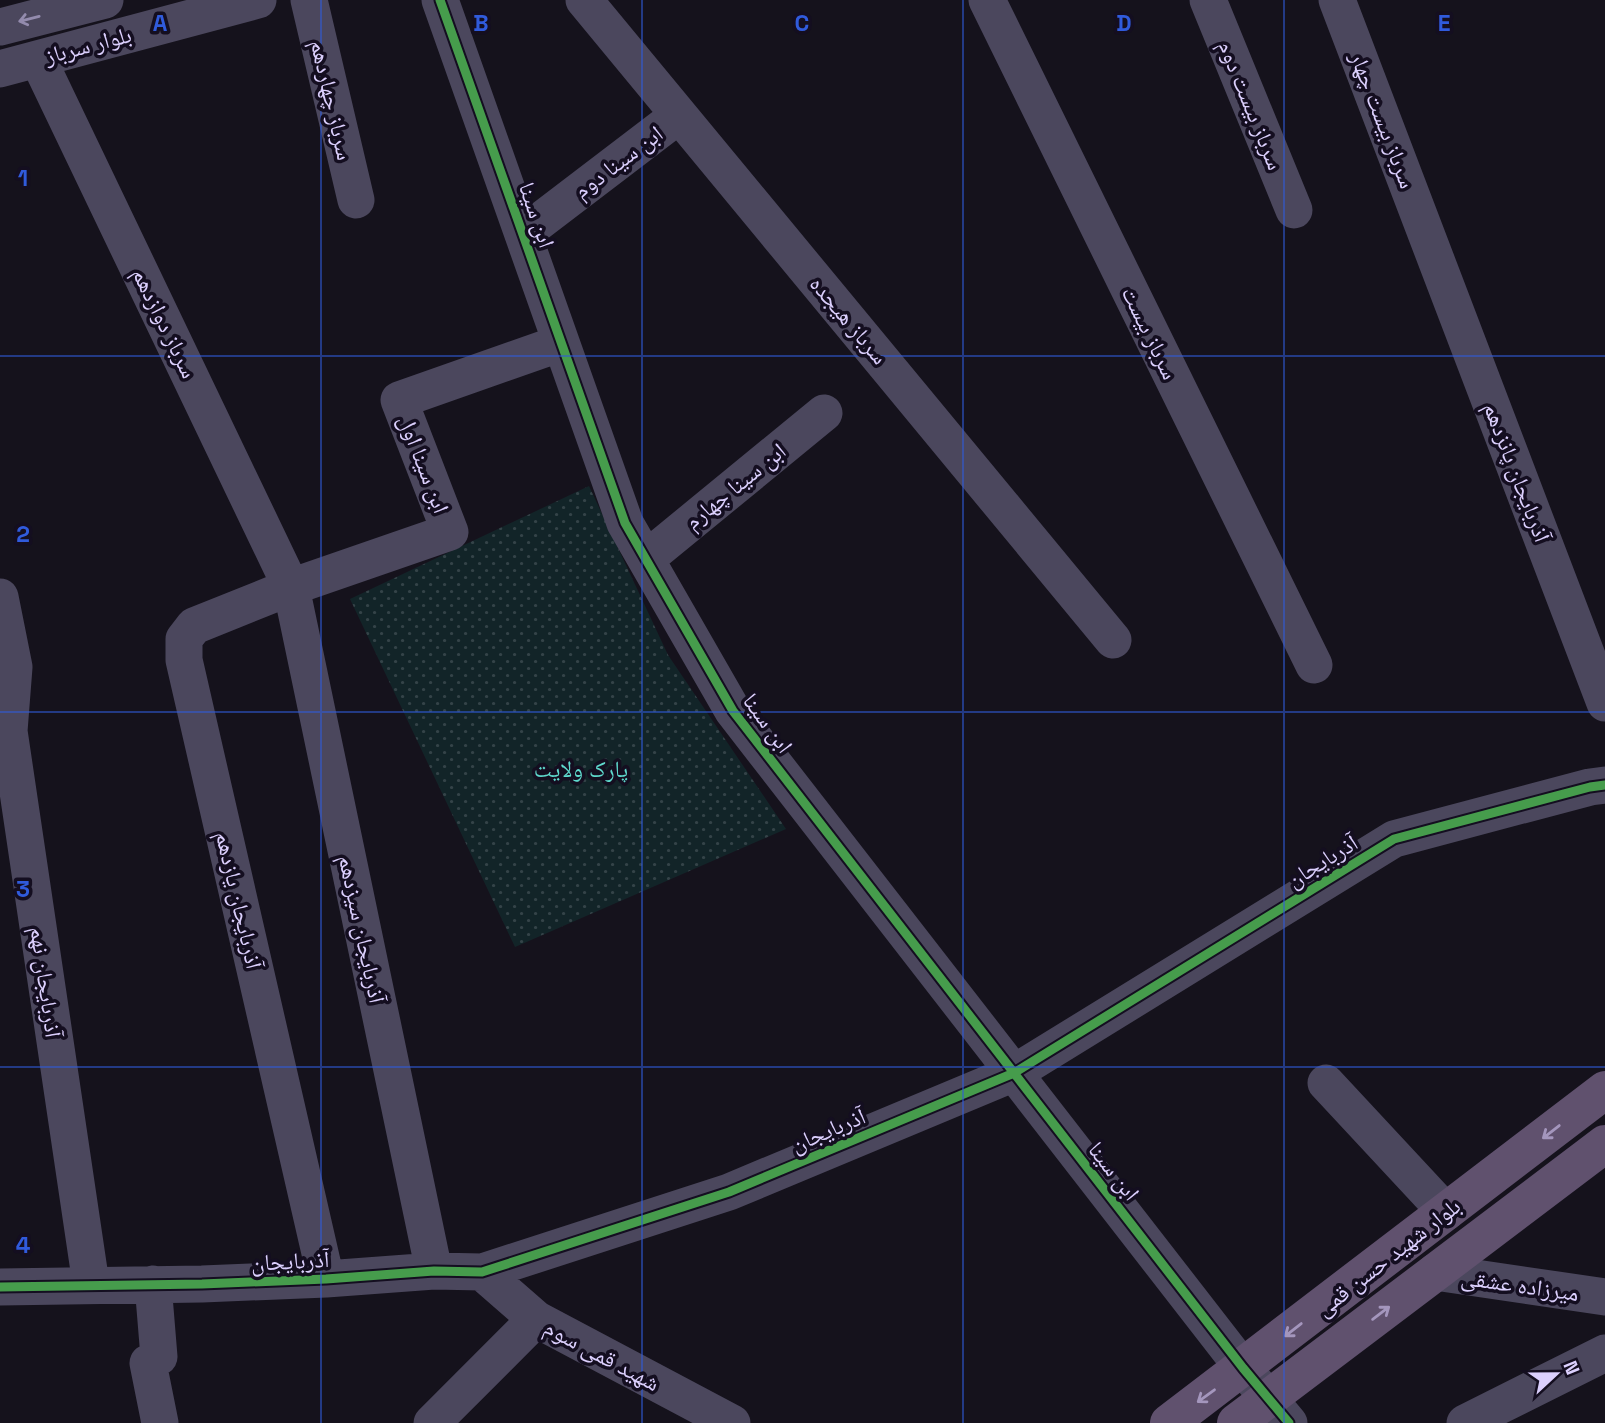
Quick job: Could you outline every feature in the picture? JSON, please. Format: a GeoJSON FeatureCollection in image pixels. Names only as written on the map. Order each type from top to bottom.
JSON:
{"type":"FeatureCollection","features":[{"type":"Feature","properties":{"kind":"main road","name":"بلوار شهید حسن قمی"},"geometry":{"type":"LineString","coordinates":[[1169,1423],[1605,1090]]}},
{"type":"Feature","properties":{"kind":"main road","name":"بلوار شهید حسن قمی"},"geometry":{"type":"LineString","coordinates":[[1236,1423],[1278,1411],[1435,1272],[1605,1144]]}},
{"type":"Feature","properties":{"kind":"street","name":"بلوار سرباز"},"geometry":{"type":"LineString","coordinates":[[0,27],[105,0]]}},
{"type":"Feature","properties":{"kind":"street","name":"بلوار سرباز"},"geometry":{"type":"LineString","coordinates":[[0,69],[258,0]]}},
{"type":"Feature","properties":{"kind":"street","name":"سرباز چهاردهم"},"geometry":{"type":"LineString","coordinates":[[309,0],[356,200]]}},
{"type":"Feature","properties":{"kind":"street","name":"ابن سینا"},"geometry":{"type":"LineString","coordinates":[[440,0],[625,523],[733,711],[1278,1411]]}},
{"type":"Feature","properties":{"kind":"street","name":"سرباز هیجده"},"geometry":{"type":"LineString","coordinates":[[584,0],[1113,640]]}},
{"type":"Feature","properties":{"kind":"street","name":"سرباز بیست"},"geometry":{"type":"LineString","coordinates":[[987,0],[1314,665]]}},
{"type":"Feature","properties":{"kind":"street","name":"سرباز بیست دوم"},"geometry":{"type":"LineString","coordinates":[[1208,0],[1294,210]]}},
{"type":"Feature","properties":{"kind":"street","name":"سرباز بیست چهار"},"geometry":{"type":"LineString","coordinates":[[1337,0],[1429,240]]}},
{"type":"Feature","properties":{"kind":"street","name":"سرباز دوازدهم"},"geometry":{"type":"LineString","coordinates":[[38,59],[291,587]]}},
{"type":"Feature","properties":{"kind":"street","name":"ابن سینا دوم"},"geometry":{"type":"LineString","coordinates":[[523,234],[679,115]]}},
{"type":"Feature","properties":{"kind":"street","name":"آذربایجان پانزدهم"},"geometry":{"type":"LineString","coordinates":[[1429,240],[1605,703]]}},
{"type":"Feature","properties":{"kind":"street","name":"ابن سینا اول"},"geometry":{"type":"LineString","coordinates":[[291,587],[450,532],[399,400],[561,343]]}},
{"type":"Feature","properties":{"kind":"street","name":"ابن سینا چهارم"},"geometry":{"type":"LineString","coordinates":[[646,559],[824,413]]}},
{"type":"Feature","properties":{"kind":"street","name":"آذربایجان سیزدهم"},"geometry":{"type":"LineString","coordinates":[[291,587],[433,1271]]}},
{"type":"Feature","properties":{"kind":"street","name":"آذربایجان یازدهم"},"geometry":{"type":"LineString","coordinates":[[291,587],[194,626],[184,639],[184,660],[326,1279]]}},
{"type":"Feature","properties":{"kind":"street","name":"آذربایجان نهم"},"geometry":{"type":"LineString","coordinates":[[2,620],[13,667],[9,731],[91,1284]]}},
{"type":"Feature","properties":{"kind":"street","name":"آذربایجان"},"geometry":{"type":"LineString","coordinates":[[0,1287],[326,1279],[433,1271],[482,1272],[729,1192],[1014,1073],[1395,839],[1605,785]]}},
{"type":"Feature","properties":{"kind":"street"},"geometry":{"type":"LineString","coordinates":[[1326,1083],[1446,1213]]}},
{"type":"Feature","properties":{"kind":"street","name":"شهید قمی سوم"},"geometry":{"type":"LineString","coordinates":[[482,1272],[536,1319],[688,1413],[732,1423]]}},
{"type":"Feature","properties":{"kind":"street","name":"میرزاده عشقی"},"geometry":{"type":"LineString","coordinates":[[1435,1272],[1605,1297]]}},
{"type":"Feature","properties":{"kind":"street"},"geometry":{"type":"LineString","coordinates":[[153,1284],[159,1357],[148,1363],[160,1423]]}},
{"type":"Feature","properties":{"kind":"street"},"geometry":{"type":"LineString","coordinates":[[432,1423],[536,1319]]}},
{"type":"Feature","properties":{"kind":"street"},"geometry":{"type":"LineString","coordinates":[[1465,1423],[1605,1353]]}},
{"type":"Feature","properties":{"kind":"green space","name":"پارک ولایت"},"geometry":{"type":"Polygon","coordinates":[[[589,486],[668,655],[786,829],[515,947],[350,599],[589,486]]]}},
{"type":"Feature","properties":{"kind":"cycle path"},"geometry":{"type":"LineString","coordinates":[[440,0],[625,523],[733,711],[1243,1368],[1289,1423]]}},
{"type":"Feature","properties":{"kind":"cycle path"},"geometry":{"type":"LineString","coordinates":[[0,1287],[202,1284],[434,1271],[482,1272],[729,1192],[1014,1073],[1394,839],[1605,785]]}}]}
